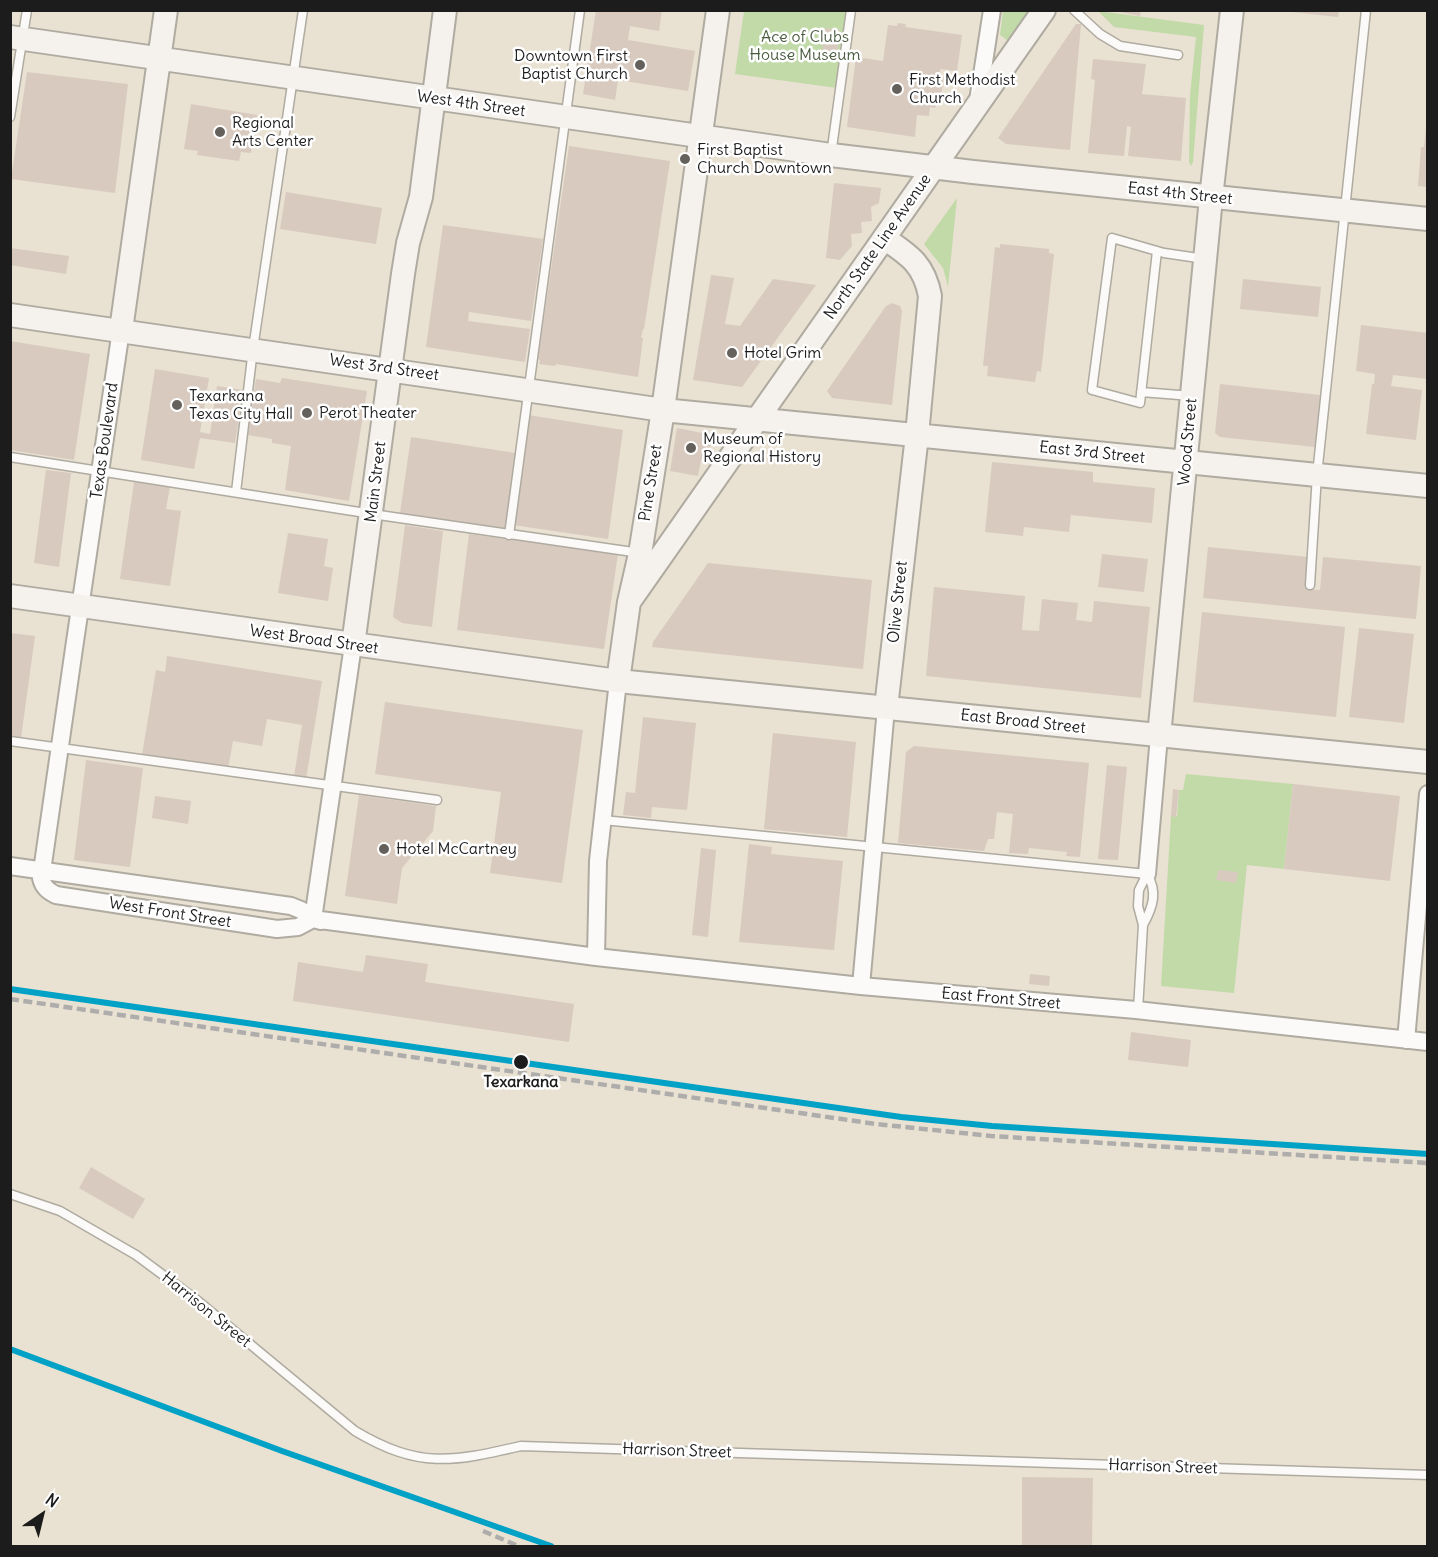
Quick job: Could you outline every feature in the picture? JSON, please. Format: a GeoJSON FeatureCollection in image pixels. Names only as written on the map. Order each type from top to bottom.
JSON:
{"type":"FeatureCollection","features":[{"type":"Feature","properties":{"kind":"street","name":"Texas Boulevard"},"geometry":{"type":"LineString","coordinates":[[42,870],[166,10]]}},
{"type":"Feature","properties":{"kind":"street","name":"Main Street"},"geometry":{"type":"LineString","coordinates":[[313,919],[372,514],[408,243],[421,197],[445,10]]}},
{"type":"Feature","properties":{"kind":"street","name":"Pine Street"},"geometry":{"type":"LineString","coordinates":[[596,957],[598,861],[618,681],[629,602],[640,554],[663,410],[718,10]]}},
{"type":"Feature","properties":{"kind":"street"},"geometry":{"type":"LineString","coordinates":[[978,105],[992,10]]}},
{"type":"Feature","properties":{"kind":"street","name":"North State Line Avenue"},"geometry":{"type":"LineString","coordinates":[[629,602],[1044,10]]}},
{"type":"Feature","properties":{"kind":"street","name":"Wood Street"},"geometry":{"type":"LineString","coordinates":[[1147,874],[1211,198],[1232,10]]}},
{"type":"Feature","properties":{"kind":"street","name":"West 4th Street"},"geometry":{"type":"LineString","coordinates":[[17,38],[160,57],[433,99],[933,168]]}},
{"type":"Feature","properties":{"kind":"street","name":"East 4th Street"},"geometry":{"type":"LineString","coordinates":[[933,168],[1428,219]]}},
{"type":"Feature","properties":{"kind":"street","name":"Olive Street"},"geometry":{"type":"LineString","coordinates":[[861,986],[886,708],[917,435],[930,296],[927,279],[919,265],[884,238]]}},
{"type":"Feature","properties":{"kind":"street","name":"West 3rd Street"},"geometry":{"type":"LineString","coordinates":[[10,315],[663,410],[757,419]]}},
{"type":"Feature","properties":{"kind":"street","name":"East 3rd Street"},"geometry":{"type":"LineString","coordinates":[[757,419],[1428,486]]}},
{"type":"Feature","properties":{"kind":"street","name":"West Broad Street"},"geometry":{"type":"LineString","coordinates":[[10,596],[618,681]]}},
{"type":"Feature","properties":{"kind":"street","name":"East Broad Street"},"geometry":{"type":"LineString","coordinates":[[618,681],[1428,762]]}},
{"type":"Feature","properties":{"kind":"street"},"geometry":{"type":"LineString","coordinates":[[1406,1040],[1428,794]]}},
{"type":"Feature","properties":{"kind":"street","name":"West Front Street"},"geometry":{"type":"LineString","coordinates":[[10,866],[291,906],[313,919],[596,957]]}},
{"type":"Feature","properties":{"kind":"street","name":"West Front Street"},"geometry":{"type":"LineString","coordinates":[[42,870],[42,884],[56,895],[277,929],[298,927],[313,919]]}},
{"type":"Feature","properties":{"kind":"street","name":"East Front Street"},"geometry":{"type":"LineString","coordinates":[[596,957],[861,986],[1138,1010],[1428,1042]]}},
{"type":"Feature","properties":{"kind":"lane"},"geometry":{"type":"LineString","coordinates":[[10,117],[17,38],[27,10]]}},
{"type":"Feature","properties":{"kind":"lane"},"geometry":{"type":"LineString","coordinates":[[236,492],[253,349],[303,10]]}},
{"type":"Feature","properties":{"kind":"lane"},"geometry":{"type":"LineString","coordinates":[[509,535],[580,10]]}},
{"type":"Feature","properties":{"kind":"lane"},"geometry":{"type":"LineString","coordinates":[[831,155],[851,10]]}},
{"type":"Feature","properties":{"kind":"lane"},"geometry":{"type":"LineString","coordinates":[[1074,10],[1100,34],[1120,46],[1178,54]]}},
{"type":"Feature","properties":{"kind":"lane"},"geometry":{"type":"LineString","coordinates":[[1310,585],[1317,476],[1366,10]]}},
{"type":"Feature","properties":{"kind":"lane"},"geometry":{"type":"LineString","coordinates":[[1157,251],[1140,403],[1092,390],[1112,238],[1157,251],[1205,259]]}},
{"type":"Feature","properties":{"kind":"lane"},"geometry":{"type":"LineString","coordinates":[[1142,392],[1192,396]]}},
{"type":"Feature","properties":{"kind":"lane"},"geometry":{"type":"LineString","coordinates":[[10,457],[640,554]]}},
{"type":"Feature","properties":{"kind":"lane"},"geometry":{"type":"LineString","coordinates":[[10,741],[437,800]]}},
{"type":"Feature","properties":{"kind":"lane"},"geometry":{"type":"LineString","coordinates":[[603,820],[1147,874]]}},
{"type":"Feature","properties":{"kind":"lane"},"geometry":{"type":"LineString","coordinates":[[1138,1010],[1143,924],[1138,906],[1139,890],[1147,874]]}},
{"type":"Feature","properties":{"kind":"lane"},"geometry":{"type":"LineString","coordinates":[[1143,924],[1151,910],[1154,893],[1147,874]]}},
{"type":"Feature","properties":{"kind":"lane","name":"Harrison Street"},"geometry":{"type":"LineString","coordinates":[[10,1194],[60,1211],[136,1255],[198,1301],[355,1431],[384,1446],[422,1458],[444,1460],[521,1446],[1428,1475]]}},
{"type":"Feature","properties":{"kind":"green space","name":"Ace of Clubs House Museum"},"geometry":{"type":"Polygon","coordinates":[[[744,11],[848,11],[837,88],[735,74],[744,11]]]}},
{"type":"Feature","properties":{"kind":"green space"},"geometry":{"type":"Polygon","coordinates":[[[1003,11],[1034,11],[1012,39],[1007,40],[1000,35],[1003,11]]]}},
{"type":"Feature","properties":{"kind":"green space"},"geometry":{"type":"Polygon","coordinates":[[[1098,11],[1204,25],[1191,166],[1189,162],[1190,95],[1196,37],[1114,27],[1098,11]]]}},
{"type":"Feature","properties":{"kind":"green space"},"geometry":{"type":"Polygon","coordinates":[[[957,198],[948,287],[943,268],[924,244],[957,198]]]}},
{"type":"Feature","properties":{"kind":"green space"},"geometry":{"type":"Polygon","coordinates":[[[1186,774],[1293,784],[1284,869],[1247,865],[1234,993],[1161,986],[1171,816],[1177,816],[1179,790],[1183,790],[1186,774]]]}},
{"type":"Feature","properties":{"kind":"building","name":"Downtown First Baptist Church"},"geometry":{"type":"Polygon","coordinates":[[[596,10],[662,10],[659,31],[630,26],[628,40],[695,51],[688,91],[618,80],[615,100],[583,94],[596,10]]]}},
{"type":"Feature","properties":{"kind":"building"},"geometry":{"type":"Polygon","coordinates":[[[1109,10],[1141,10],[1140,16],[1109,10]]]}},
{"type":"Feature","properties":{"kind":"building"},"geometry":{"type":"Polygon","coordinates":[[[1292,10],[1339,10],[1338,17],[1292,12],[1292,10]]]}},
{"type":"Feature","properties":{"kind":"building","name":"First Methodist Church"},"geometry":{"type":"Polygon","coordinates":[[[898,23],[906,24],[905,27],[962,35],[957,71],[940,69],[941,77],[944,77],[940,101],[938,100],[935,108],[930,107],[929,116],[917,115],[915,137],[847,127],[856,57],[883,61],[888,25],[897,26],[898,23]]]}},
{"type":"Feature","properties":{"kind":"building"},"geometry":{"type":"Polygon","coordinates":[[[1076,24],[1081,24],[1070,150],[1006,144],[998,138],[1076,24]]]}},
{"type":"Feature","properties":{"kind":"building"},"geometry":{"type":"Polygon","coordinates":[[[825,28],[840,30],[837,55],[822,53],[825,28]]]}},
{"type":"Feature","properties":{"kind":"building"},"geometry":{"type":"Polygon","coordinates":[[[1093,59],[1146,64],[1142,94],[1186,98],[1181,161],[1128,156],[1131,127],[1127,126],[1124,156],[1088,153],[1095,80],[1091,79],[1093,59]]]}},
{"type":"Feature","properties":{"kind":"building"},"geometry":{"type":"Polygon","coordinates":[[[27,72],[128,84],[115,193],[11,179],[27,72]]]}},
{"type":"Feature","properties":{"kind":"building","name":"Regional Arts Center"},"geometry":{"type":"Polygon","coordinates":[[[191,104],[257,115],[251,153],[241,152],[239,161],[197,155],[198,151],[184,149],[191,104]]]}},
{"type":"Feature","properties":{"kind":"building"},"geometry":{"type":"Polygon","coordinates":[[[1426,128],[1428,128],[1428,187],[1418,186],[1421,147],[1424,147],[1426,128]]]}},
{"type":"Feature","properties":{"kind":"building"},"geometry":{"type":"Polygon","coordinates":[[[569,146],[670,161],[641,338],[643,338],[638,377],[556,364],[555,366],[539,364],[569,146]]]}},
{"type":"Feature","properties":{"kind":"building"},"geometry":{"type":"Polygon","coordinates":[[[834,183],[881,188],[879,203],[871,207],[872,221],[861,222],[862,233],[851,234],[852,246],[840,260],[826,258],[834,183]]]}},
{"type":"Feature","properties":{"kind":"building"},"geometry":{"type":"Polygon","coordinates":[[[286,192],[382,208],[376,244],[280,229],[286,192]]]}},
{"type":"Feature","properties":{"kind":"building"},"geometry":{"type":"Polygon","coordinates":[[[443,225],[543,239],[531,321],[469,312],[468,321],[530,329],[525,362],[426,347],[443,225]]]}},
{"type":"Feature","properties":{"kind":"building"},"geometry":{"type":"Polygon","coordinates":[[[1000,244],[1049,249],[1049,253],[1054,254],[1041,372],[1037,371],[1035,382],[987,376],[988,366],[983,366],[995,247],[1000,248],[1000,244]]]}},
{"type":"Feature","properties":{"kind":"building"},"geometry":{"type":"Polygon","coordinates":[[[10,248],[69,256],[66,274],[10,265],[10,248]]]}},
{"type":"Feature","properties":{"kind":"building","name":"Hotel Grim"},"geometry":{"type":"Polygon","coordinates":[[[711,275],[734,278],[725,324],[740,326],[773,279],[816,285],[742,387],[693,380],[711,275]]]}},
{"type":"Feature","properties":{"kind":"building"},"geometry":{"type":"Polygon","coordinates":[[[1243,279],[1321,287],[1318,317],[1240,309],[1243,279]]]}},
{"type":"Feature","properties":{"kind":"building"},"geometry":{"type":"Polygon","coordinates":[[[892,303],[900,306],[902,311],[892,405],[832,398],[827,391],[886,306],[892,303]]]}},
{"type":"Feature","properties":{"kind":"building"},"geometry":{"type":"Polygon","coordinates":[[[1361,325],[1428,333],[1428,379],[1393,375],[1391,386],[1422,390],[1416,440],[1366,434],[1375,374],[1356,371],[1361,325]]]}},
{"type":"Feature","properties":{"kind":"building"},"geometry":{"type":"Polygon","coordinates":[[[10,341],[90,354],[74,460],[10,450],[10,341]]]}},
{"type":"Feature","properties":{"kind":"building","name":"Texarkana Texas City Hall"},"geometry":{"type":"Polygon","coordinates":[[[155,369],[209,378],[200,432],[210,434],[217,386],[243,390],[235,443],[200,438],[194,469],[141,460],[155,369]]]}},
{"type":"Feature","properties":{"kind":"building","name":"Perot Theater"},"geometry":{"type":"Polygon","coordinates":[[[282,378],[367,391],[349,501],[285,490],[291,446],[272,443],[272,439],[248,435],[256,379],[280,383],[282,378]]]}},
{"type":"Feature","properties":{"kind":"building"},"geometry":{"type":"Polygon","coordinates":[[[1220,384],[1320,395],[1315,447],[1220,437],[1215,433],[1220,384]]]}},
{"type":"Feature","properties":{"kind":"building"},"geometry":{"type":"Polygon","coordinates":[[[528,415],[623,430],[608,539],[513,525],[528,415]]]}},
{"type":"Feature","properties":{"kind":"building","name":"Museum of Regional History"},"geometry":{"type":"Polygon","coordinates":[[[677,428],[717,436],[701,460],[698,476],[670,471],[677,428]]]}},
{"type":"Feature","properties":{"kind":"building"},"geometry":{"type":"Polygon","coordinates":[[[411,437],[516,453],[505,529],[400,513],[411,437]]]}},
{"type":"Feature","properties":{"kind":"building"},"geometry":{"type":"Polygon","coordinates":[[[992,462],[1093,472],[1093,482],[1155,488],[1152,523],[1071,515],[1069,532],[1024,527],[1023,536],[985,532],[992,462]]]}},
{"type":"Feature","properties":{"kind":"building"},"geometry":{"type":"Polygon","coordinates":[[[46,470],[71,473],[59,567],[34,563],[46,470]]]}},
{"type":"Feature","properties":{"kind":"building"},"geometry":{"type":"Polygon","coordinates":[[[134,482],[170,487],[166,509],[181,511],[170,586],[120,579],[134,482]]]}},
{"type":"Feature","properties":{"kind":"building"},"geometry":{"type":"Polygon","coordinates":[[[405,525],[443,531],[432,627],[402,623],[393,617],[405,525]]]}},
{"type":"Feature","properties":{"kind":"building"},"geometry":{"type":"Polygon","coordinates":[[[288,533],[328,539],[324,566],[333,568],[328,601],[278,593],[288,533]]]}},
{"type":"Feature","properties":{"kind":"building"},"geometry":{"type":"Polygon","coordinates":[[[469,534],[618,554],[604,649],[457,630],[469,534]]]}},
{"type":"Feature","properties":{"kind":"building"},"geometry":{"type":"Polygon","coordinates":[[[1208,547],[1309,557],[1306,589],[1320,590],[1323,557],[1421,566],[1416,619],[1203,598],[1208,547]]]}},
{"type":"Feature","properties":{"kind":"building"},"geometry":{"type":"Polygon","coordinates":[[[1102,554],[1148,559],[1144,592],[1098,587],[1102,554]]]}},
{"type":"Feature","properties":{"kind":"building"},"geometry":{"type":"Polygon","coordinates":[[[708,563],[872,580],[863,669],[652,647],[653,642],[708,563]]]}},
{"type":"Feature","properties":{"kind":"building"},"geometry":{"type":"Polygon","coordinates":[[[934,587],[1025,596],[1022,630],[1039,631],[1042,599],[1078,603],[1076,620],[1092,622],[1094,601],[1150,607],[1141,698],[926,676],[934,587]]]}},
{"type":"Feature","properties":{"kind":"building"},"geometry":{"type":"Polygon","coordinates":[[[1202,612],[1345,627],[1336,717],[1193,702],[1202,612]]]}},
{"type":"Feature","properties":{"kind":"building"},"geometry":{"type":"Polygon","coordinates":[[[1359,628],[1414,634],[1404,723],[1349,717],[1359,628]]]}},
{"type":"Feature","properties":{"kind":"building"},"geometry":{"type":"Polygon","coordinates":[[[10,633],[35,636],[21,738],[10,737],[10,633]]]}},
{"type":"Feature","properties":{"kind":"building"},"geometry":{"type":"Polygon","coordinates":[[[167,656],[322,681],[306,779],[294,777],[302,725],[267,719],[262,746],[233,741],[228,769],[142,755],[156,670],[165,672],[167,656]]]}},
{"type":"Feature","properties":{"kind":"building"},"geometry":{"type":"Polygon","coordinates":[[[385,702],[583,730],[562,883],[490,873],[501,792],[375,774],[385,702]]]}},
{"type":"Feature","properties":{"kind":"building"},"geometry":{"type":"Polygon","coordinates":[[[643,717],[696,723],[687,810],[652,807],[651,818],[623,815],[626,792],[635,793],[643,717]]]}},
{"type":"Feature","properties":{"kind":"building"},"geometry":{"type":"Polygon","coordinates":[[[773,733],[856,742],[847,837],[764,829],[773,733]]]}},
{"type":"Feature","properties":{"kind":"building"},"geometry":{"type":"Polygon","coordinates":[[[914,746],[1089,763],[1080,857],[1066,856],[1067,852],[1029,848],[1028,854],[1009,853],[1013,814],[997,812],[994,839],[988,839],[984,851],[898,843],[906,752],[914,746]]]}},
{"type":"Feature","properties":{"kind":"building"},"geometry":{"type":"Polygon","coordinates":[[[86,760],[143,768],[130,867],[74,860],[86,760]]]}},
{"type":"Feature","properties":{"kind":"building"},"geometry":{"type":"Polygon","coordinates":[[[1107,765],[1127,767],[1118,860],[1098,859],[1107,765]]]}},
{"type":"Feature","properties":{"kind":"building"},"geometry":{"type":"Polygon","coordinates":[[[1293,784],[1400,796],[1390,881],[1284,869],[1293,784]]]}},
{"type":"Feature","properties":{"kind":"building"},"geometry":{"type":"Polygon","coordinates":[[[1173,789],[1179,790],[1176,817],[1171,816],[1173,789]]]}},
{"type":"Feature","properties":{"kind":"building","name":"Hotel McCartney"},"geometry":{"type":"Polygon","coordinates":[[[359,795],[436,806],[433,831],[402,868],[397,904],[345,896],[359,795]]]}},
{"type":"Feature","properties":{"kind":"building"},"geometry":{"type":"Polygon","coordinates":[[[155,796],[191,801],[188,824],[152,818],[155,796]]]}},
{"type":"Feature","properties":{"kind":"building"},"geometry":{"type":"Polygon","coordinates":[[[749,844],[772,847],[771,854],[843,861],[834,950],[739,942],[749,844]]]}},
{"type":"Feature","properties":{"kind":"building"},"geometry":{"type":"Polygon","coordinates":[[[701,848],[716,850],[708,937],[692,935],[701,848]]]}},
{"type":"Feature","properties":{"kind":"building"},"geometry":{"type":"Polygon","coordinates":[[[1218,870],[1238,872],[1236,883],[1216,880],[1218,870]]]}},
{"type":"Feature","properties":{"kind":"building"},"geometry":{"type":"Polygon","coordinates":[[[366,955],[428,964],[425,982],[574,1004],[569,1042],[293,1001],[298,962],[363,972],[366,955]]]}},
{"type":"Feature","properties":{"kind":"building"},"geometry":{"type":"Polygon","coordinates":[[[1030,974],[1050,976],[1049,986],[1029,984],[1030,974]]]}},
{"type":"Feature","properties":{"kind":"building"},"geometry":{"type":"Polygon","coordinates":[[[1131,1032],[1191,1040],[1188,1067],[1128,1060],[1131,1032]]]}},
{"type":"Feature","properties":{"kind":"building"},"geometry":{"type":"Polygon","coordinates":[[[91,1167],[145,1199],[133,1219],[79,1188],[91,1167]]]}},
{"type":"Feature","properties":{"kind":"building"},"geometry":{"type":"Polygon","coordinates":[[[1022,1477],[1093,1478],[1092,1546],[1022,1546],[1022,1477]]]}},
{"type":"Feature","properties":{"kind":"railway"},"geometry":{"type":"LineString","coordinates":[[10,999],[876,1124],[991,1136],[1428,1163]]}},
{"type":"Feature","properties":{"kind":"railway"},"geometry":{"type":"LineString","coordinates":[[10,1349],[282,1451],[551,1546]]}},
{"type":"Feature","properties":{"kind":"railway"},"geometry":{"type":"LineString","coordinates":[[483,1531],[516,1545]]}},
{"type":"Feature","properties":{"kind":"transit line"},"geometry":{"type":"LineString","coordinates":[[10,989],[901,1117],[992,1126],[1428,1154]]}},
{"type":"Feature","properties":{"kind":"transit line"},"geometry":{"type":"LineString","coordinates":[[10,1349],[282,1451],[551,1546]]}},
{"type":"Feature","properties":{"kind":"place","name":"Downtown First Baptist Church"},"geometry":{"type":"Point","coordinates":[640,65]}},
{"type":"Feature","properties":{"kind":"place","name":"First Methodist Church"},"geometry":{"type":"Point","coordinates":[897,89]}},
{"type":"Feature","properties":{"kind":"place","name":"Regional Arts Center"},"geometry":{"type":"Point","coordinates":[220,132]}},
{"type":"Feature","properties":{"kind":"place","name":"First Baptist Church Downtown"},"geometry":{"type":"Point","coordinates":[685,159]}},
{"type":"Feature","properties":{"kind":"place","name":"Hotel Grim"},"geometry":{"type":"Point","coordinates":[732,353]}},
{"type":"Feature","properties":{"kind":"place","name":"Texarkana Texas City Hall"},"geometry":{"type":"Point","coordinates":[177,405]}},
{"type":"Feature","properties":{"kind":"place","name":"Perot Theater"},"geometry":{"type":"Point","coordinates":[307,413]}},
{"type":"Feature","properties":{"kind":"place","name":"Museum of Regional History"},"geometry":{"type":"Point","coordinates":[691,448]}},
{"type":"Feature","properties":{"kind":"place","name":"Hotel McCartney"},"geometry":{"type":"Point","coordinates":[384,849]}},
{"type":"Feature","properties":{"kind":"place","name":"Texarkana"},"geometry":{"type":"Point","coordinates":[521,1062]}}]}
